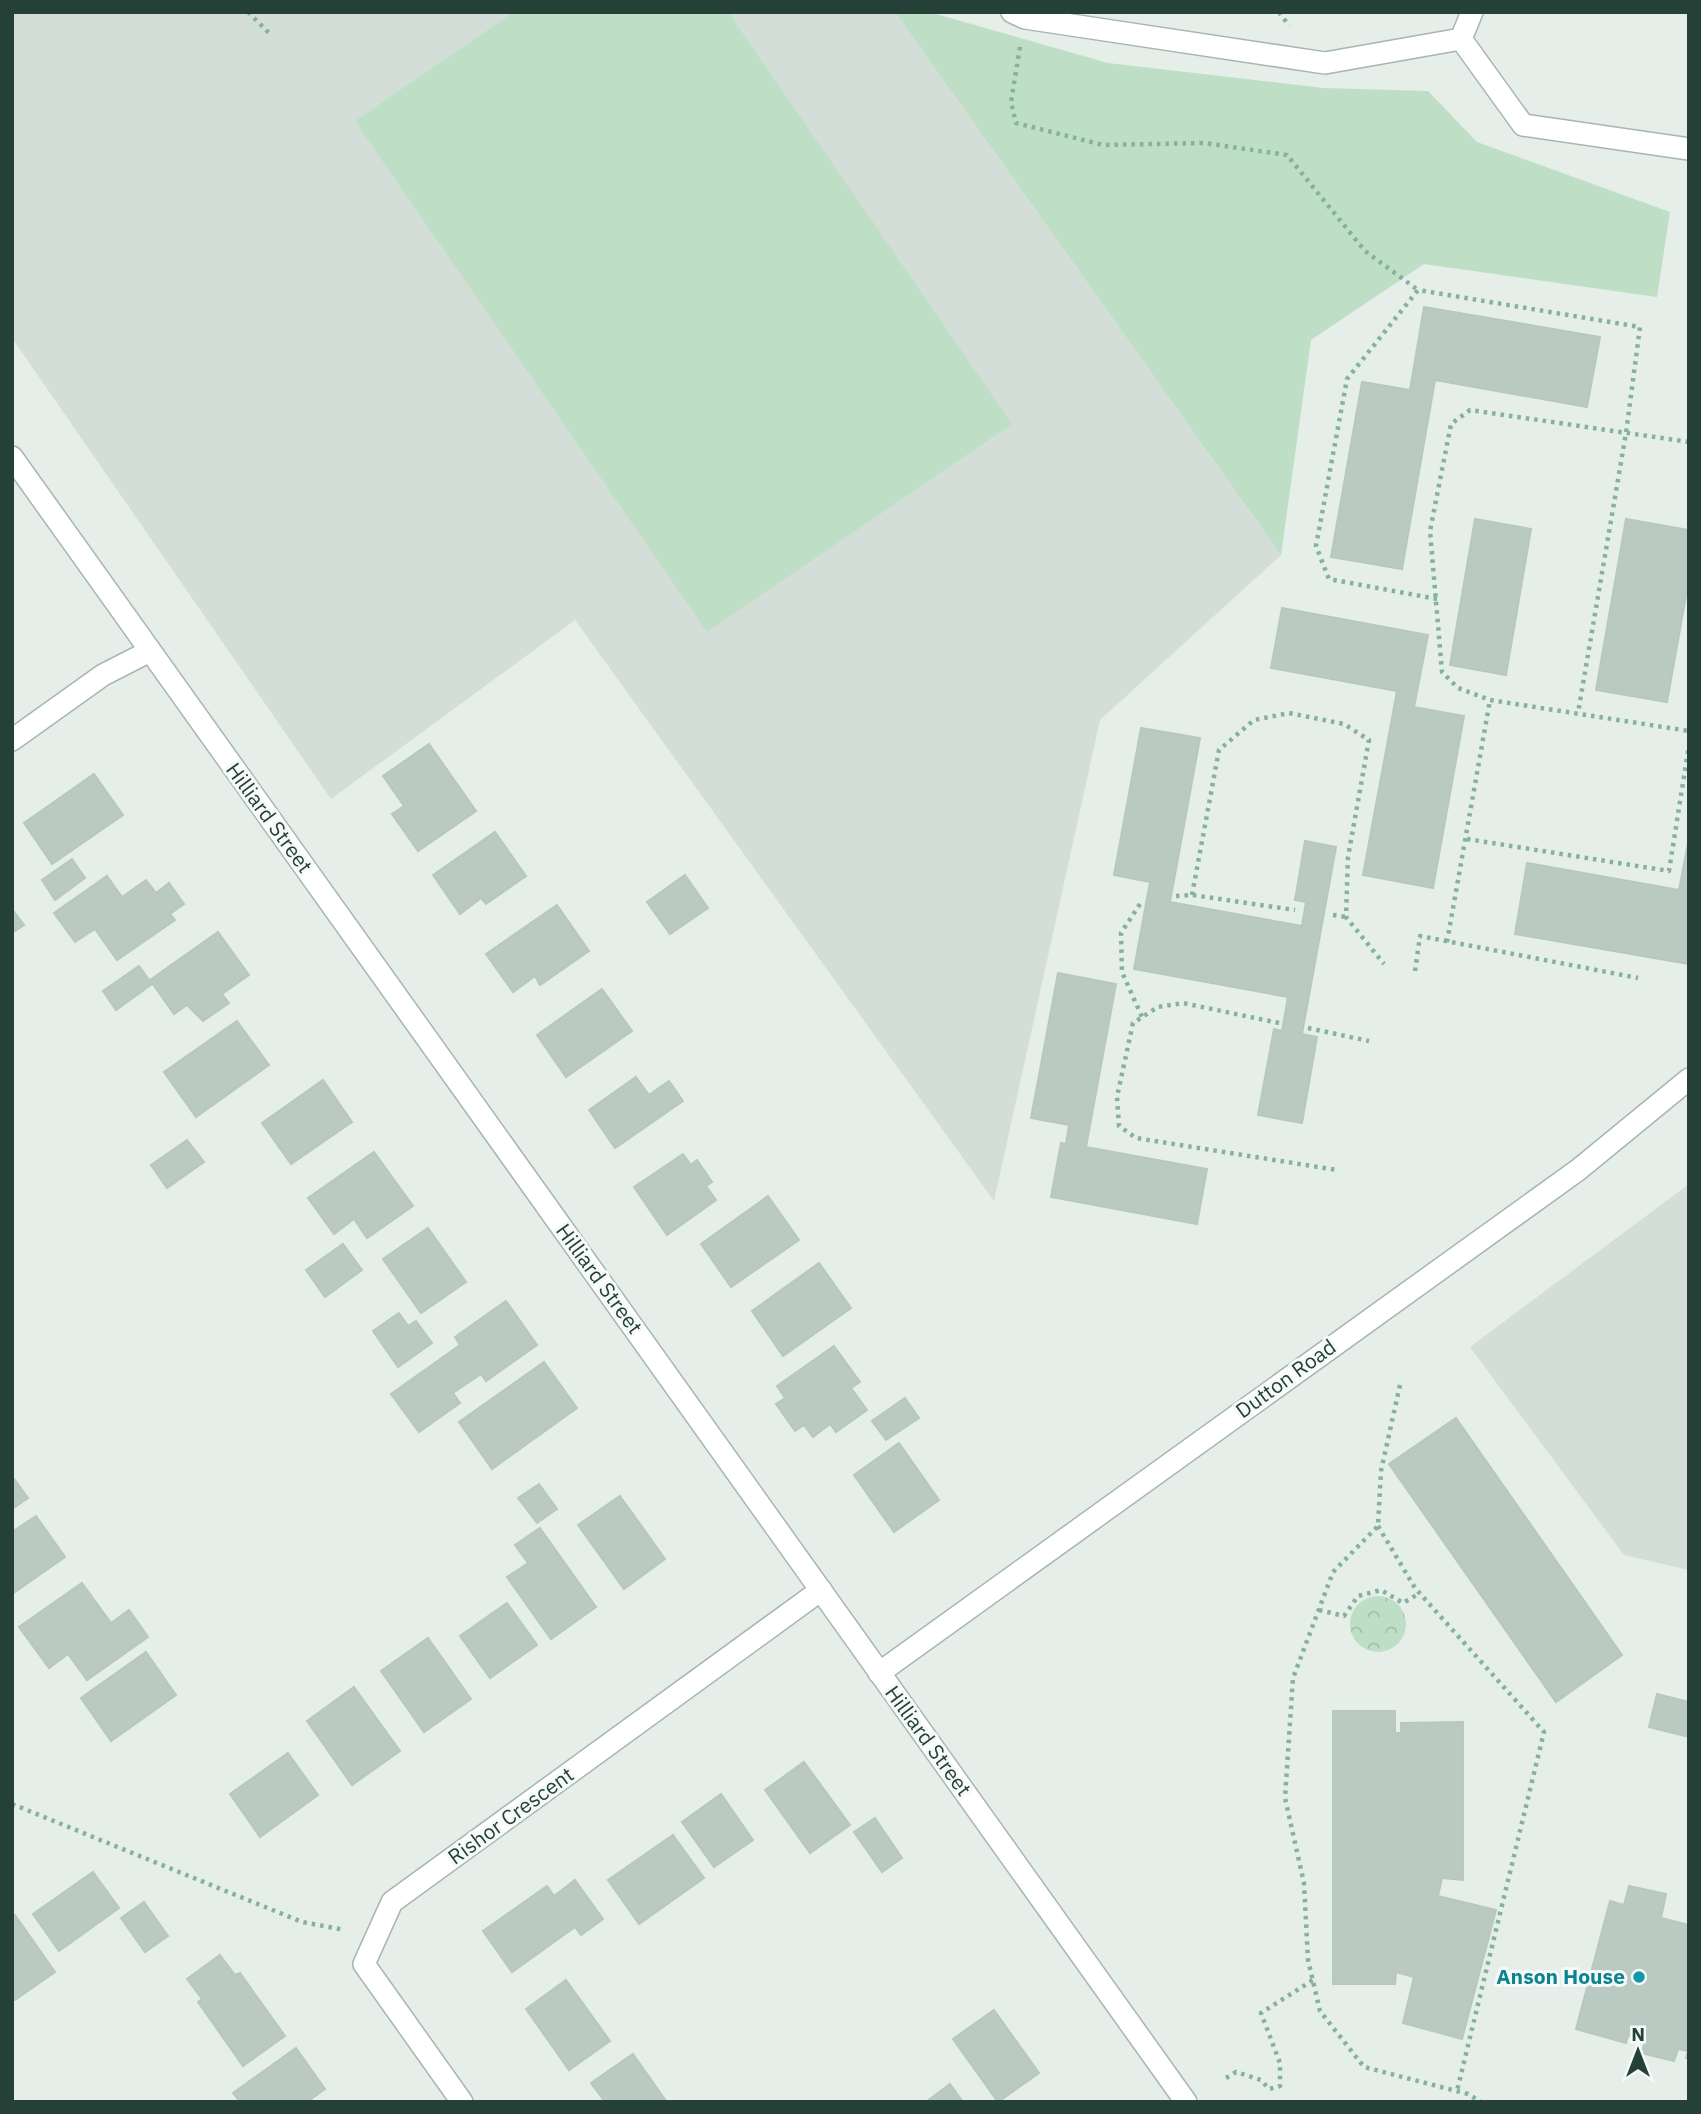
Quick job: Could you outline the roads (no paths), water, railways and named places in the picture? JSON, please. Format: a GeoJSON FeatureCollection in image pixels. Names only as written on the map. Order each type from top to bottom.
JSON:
{"type":"FeatureCollection","features":[{"type":"Feature","properties":{"kind":"street"},"geometry":{"type":"LineString","coordinates":[[1461,39],[1472,12]]}},
{"type":"Feature","properties":{"kind":"street"},"geometry":{"type":"LineString","coordinates":[[1019,15],[1325,62],[1461,39]]}},
{"type":"Feature","properties":{"kind":"street"},"geometry":{"type":"LineString","coordinates":[[1461,39],[1523,125],[1689,149]]}},
{"type":"Feature","properties":{"kind":"street","name":"Hilliard Street"},"geometry":{"type":"LineString","coordinates":[[12,457],[1186,2102]]}},
{"type":"Feature","properties":{"kind":"street"},"geometry":{"type":"LineString","coordinates":[[12,740],[103,675],[150,651]]}},
{"type":"Feature","properties":{"kind":"street","name":"Dutton Road"},"geometry":{"type":"LineString","coordinates":[[879,1673],[1578,1170],[1689,1079]]}},
{"type":"Feature","properties":{"kind":"street","name":"Rishor Crescent"},"geometry":{"type":"LineString","coordinates":[[462,2102],[364,1964],[392,1902],[821,1590]]}},
{"type":"Feature","properties":{"kind":"place","name":"Anson House"},"geometry":{"type":"Point","coordinates":[1639,1977]}}]}
